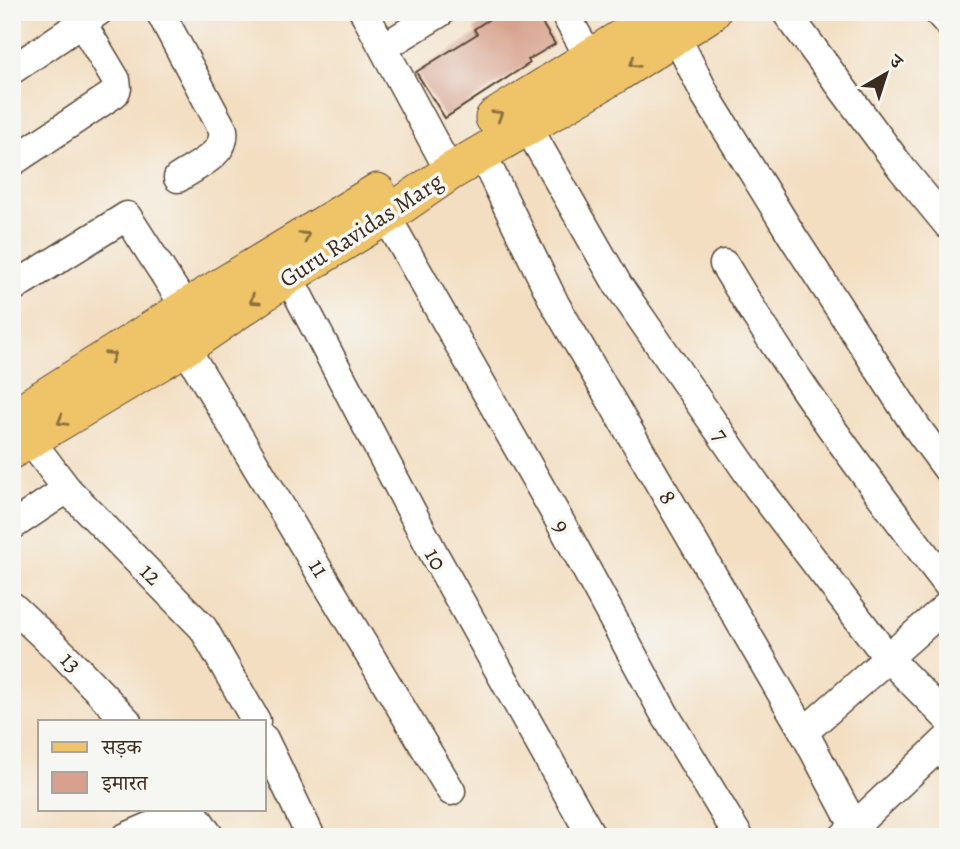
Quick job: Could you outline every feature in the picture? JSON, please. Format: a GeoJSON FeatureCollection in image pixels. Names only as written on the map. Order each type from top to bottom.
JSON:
{"type":"FeatureCollection","features":[{"type":"Feature","properties":{"kind":"main road","name":"Guru Ravidas Marg"},"geometry":{"type":"LineString","coordinates":[[18,436],[186,308],[445,162],[590,58],[668,21],[712,12]]}},
{"type":"Feature","properties":{"kind":"main road","name":"Guru Ravidas Marg"},"geometry":{"type":"LineString","coordinates":[[18,436],[185,347],[288,276],[386,216],[445,162],[482,155],[527,126],[668,21]]}},
{"type":"Feature","properties":{"kind":"street"},"geometry":{"type":"LineString","coordinates":[[160,12],[223,130],[225,140],[220,149],[178,178]]}},
{"type":"Feature","properties":{"kind":"street"},"geometry":{"type":"LineString","coordinates":[[364,12],[445,162]]}},
{"type":"Feature","properties":{"kind":"street"},"geometry":{"type":"LineString","coordinates":[[383,47],[441,12]]}},
{"type":"Feature","properties":{"kind":"street"},"geometry":{"type":"LineString","coordinates":[[564,12],[590,58]]}},
{"type":"Feature","properties":{"kind":"street"},"geometry":{"type":"LineString","coordinates":[[786,12],[902,169],[948,225]]}},
{"type":"Feature","properties":{"kind":"street"},"geometry":{"type":"LineString","coordinates":[[938,12],[948,23]]}},
{"type":"Feature","properties":{"kind":"street"},"geometry":{"type":"LineString","coordinates":[[12,70],[90,18],[117,88],[115,93],[12,162]]}},
{"type":"Feature","properties":{"kind":"street"},"geometry":{"type":"LineString","coordinates":[[668,21],[706,96],[793,237],[917,428],[948,470]]}},
{"type":"Feature","properties":{"kind":"street","name":"7"},"geometry":{"type":"LineString","coordinates":[[527,126],[618,285],[658,346],[757,485],[888,658],[948,719]]}},
{"type":"Feature","properties":{"kind":"street","name":"8"},"geometry":{"type":"LineString","coordinates":[[482,155],[555,304],[804,732],[852,833]]}},
{"type":"Feature","properties":{"kind":"street"},"geometry":{"type":"LineString","coordinates":[[12,288],[127,216],[186,308]]}},
{"type":"Feature","properties":{"kind":"street","name":"9"},"geometry":{"type":"LineString","coordinates":[[386,216],[567,534],[664,713],[739,837]]}},
{"type":"Feature","properties":{"kind":"street"},"geometry":{"type":"LineString","coordinates":[[723,264],[766,334],[855,463],[948,585]]}},
{"type":"Feature","properties":{"kind":"street","name":"10"},"geometry":{"type":"LineString","coordinates":[[288,276],[435,556],[592,837]]}},
{"type":"Feature","properties":{"kind":"street","name":"11"},"geometry":{"type":"LineString","coordinates":[[185,347],[451,791]]}},
{"type":"Feature","properties":{"kind":"street","name":"12"},"geometry":{"type":"LineString","coordinates":[[18,436],[203,628],[255,720]]}},
{"type":"Feature","properties":{"kind":"street"},"geometry":{"type":"LineString","coordinates":[[12,526],[67,489]]}},
{"type":"Feature","properties":{"kind":"street"},"geometry":{"type":"LineString","coordinates":[[804,732],[948,605]]}},
{"type":"Feature","properties":{"kind":"street","name":"13"},"geometry":{"type":"LineString","coordinates":[[12,606],[64,655],[126,720]]}},
{"type":"Feature","properties":{"kind":"street"},"geometry":{"type":"LineString","coordinates":[[852,833],[948,738]]}},
{"type":"Feature","properties":{"kind":"street"},"geometry":{"type":"LineString","coordinates":[[266,743],[307,828]]}},
{"type":"Feature","properties":{"kind":"street"},"geometry":{"type":"LineString","coordinates":[[127,837],[189,810]]}},
{"type":"Feature","properties":{"kind":"street"},"geometry":{"type":"LineString","coordinates":[[192,810],[210,837]]}},
{"type":"Feature","properties":{"kind":"building"},"geometry":{"type":"Polygon","coordinates":[[[500,12],[535,12],[555,44],[445,118],[416,72],[477,34],[474,29],[500,12]]]}}]}
